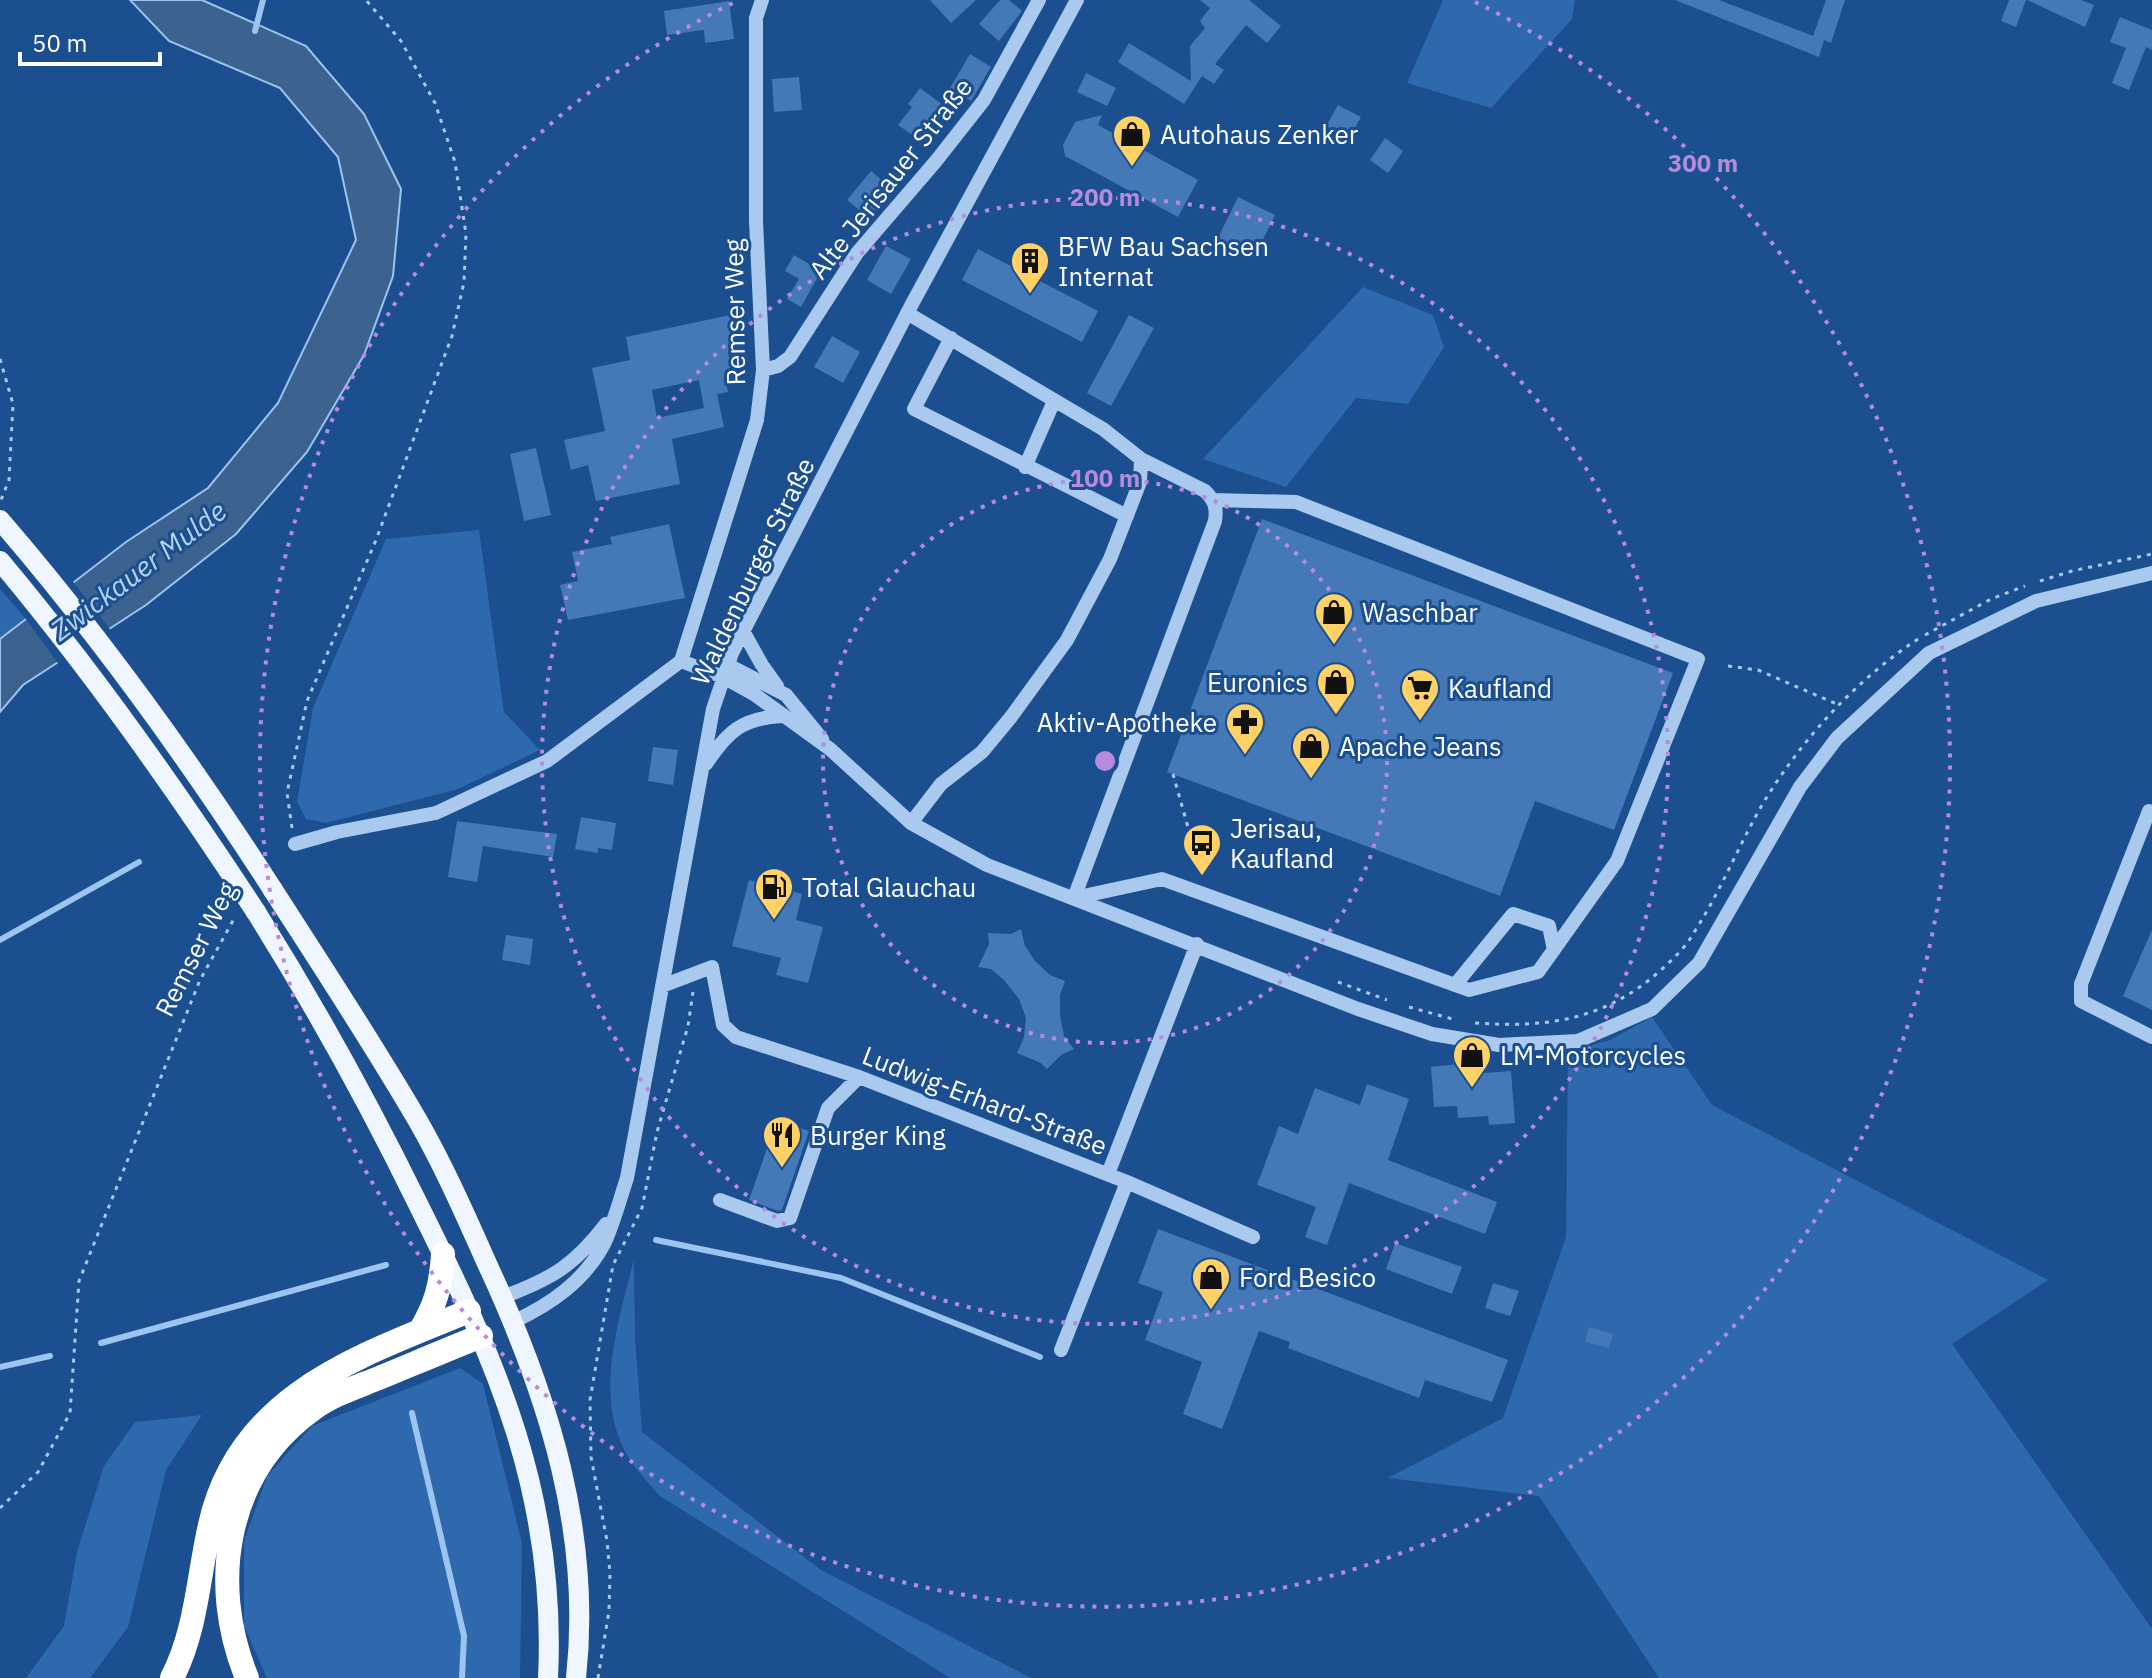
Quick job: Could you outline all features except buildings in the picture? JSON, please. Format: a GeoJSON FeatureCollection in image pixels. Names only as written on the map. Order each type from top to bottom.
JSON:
{"type":"FeatureCollection","features":[{"type":"Feature","properties":{"kind":"highway"},"geometry":{"type":"LineString","coordinates":[[420,1331],[435,1306],[443,1254]]}},
{"type":"Feature","properties":{"kind":"highway"},"geometry":{"type":"LineString","coordinates":[[172,1678],[189,1637],[217,1499],[250,1438],[283,1403],[312,1382],[366,1354],[469,1311]]}},
{"type":"Feature","properties":{"kind":"highway"},"geometry":{"type":"LineString","coordinates":[[247,1678],[231,1632],[225,1582],[235,1520],[262,1463],[286,1434],[314,1409],[341,1394],[481,1336]]}},
{"type":"Feature","properties":{"kind":"main road"},"geometry":{"type":"LineString","coordinates":[[0,520],[68,602],[216,802],[419,1124],[503,1297],[550,1421],[571,1512],[579,1598],[580,1642],[576,1678]]}},
{"type":"Feature","properties":{"kind":"main road"},"geometry":{"type":"LineString","coordinates":[[0,561],[54,627],[194,818],[247,912],[381,1131],[443,1254],[481,1336],[513,1418],[534,1493],[546,1570],[548,1678]]}},
{"type":"Feature","properties":{"kind":"main road"},"geometry":{"type":"LineString","coordinates":[[469,1311],[503,1297]]}},
{"type":"Feature","properties":{"kind":"main road"},"geometry":{"type":"LineString","coordinates":[[481,1336],[513,1322]]}},
{"type":"Feature","properties":{"kind":"street","name":"Remser Weg"},"geometry":{"type":"LineString","coordinates":[[681,661],[757,420],[763,370],[756,221],[756,18],[762,0]]}},
{"type":"Feature","properties":{"kind":"street","name":"Alte Jerisauer Straße"},"geometry":{"type":"LineString","coordinates":[[763,370],[778,366],[790,357],[857,253],[984,100],[1039,0]]}},
{"type":"Feature","properties":{"kind":"street","name":"Waldenburger Straße"},"geometry":{"type":"LineString","coordinates":[[513,1322],[552,1302],[577,1282],[605,1241],[614,1214],[633,1154],[701,771],[713,709],[725,671],[907,313],[1077,0]]}},
{"type":"Feature","properties":{"kind":"street"},"geometry":{"type":"LineString","coordinates":[[907,313],[1103,429],[1141,459],[1205,491],[1217,509],[1215,522],[1074,898]]}},
{"type":"Feature","properties":{"kind":"street"},"geometry":{"type":"LineString","coordinates":[[951,338],[914,409],[1127,516]]}},
{"type":"Feature","properties":{"kind":"street"},"geometry":{"type":"LineString","coordinates":[[1025,467],[1054,401]]}},
{"type":"Feature","properties":{"kind":"street"},"geometry":{"type":"LineString","coordinates":[[911,823],[941,784],[982,752],[1067,640],[1110,559],[1140,482],[1141,459]]}},
{"type":"Feature","properties":{"kind":"street"},"geometry":{"type":"LineString","coordinates":[[1074,898],[1162,879],[1469,990],[1538,972],[1617,861],[1698,659],[1296,502],[1213,500]]}},
{"type":"Feature","properties":{"kind":"street"},"geometry":{"type":"LineString","coordinates":[[725,671],[830,749],[911,823],[987,865],[1358,1009],[1432,1034],[1499,1045],[1578,1041],[1652,1009],[1699,963],[1800,787],[1837,738],[1929,653],[2036,601],[2152,573]]}},
{"type":"Feature","properties":{"kind":"street"},"geometry":{"type":"LineString","coordinates":[[743,631],[762,665],[830,749]]}},
{"type":"Feature","properties":{"kind":"street"},"geometry":{"type":"LineString","coordinates":[[295,844],[337,832],[436,813],[547,761],[681,661],[725,671],[786,695]]}},
{"type":"Feature","properties":{"kind":"street"},"geometry":{"type":"LineString","coordinates":[[701,771],[730,732],[754,719],[782,716]]}},
{"type":"Feature","properties":{"kind":"street"},"geometry":{"type":"LineString","coordinates":[[2149,811],[2081,984],[2081,1001],[2152,1037]]}},
{"type":"Feature","properties":{"kind":"street"},"geometry":{"type":"LineString","coordinates":[[1455,985],[1513,914],[1549,926],[1554,950]]}},
{"type":"Feature","properties":{"kind":"street","name":"Ludwig-Erhard-Straße"},"geometry":{"type":"LineString","coordinates":[[662,986],[712,967],[723,1025],[736,1037],[859,1077],[1108,1174],[1197,944]]}},
{"type":"Feature","properties":{"kind":"street"},"geometry":{"type":"LineString","coordinates":[[720,1200],[777,1221],[790,1218],[828,1108],[859,1077]]}},
{"type":"Feature","properties":{"kind":"street"},"geometry":{"type":"LineString","coordinates":[[1108,1174],[1253,1237]]}},
{"type":"Feature","properties":{"kind":"street"},"geometry":{"type":"LineString","coordinates":[[1061,1350],[1127,1182]]}},
{"type":"Feature","properties":{"kind":"street","name":"Waldenburger Straße"},"geometry":{"type":"LineString","coordinates":[[503,1297],[544,1281],[564,1268],[614,1214]]}},
{"type":"Feature","properties":{"kind":"path"},"geometry":{"type":"LineString","coordinates":[[295,844],[287,793],[307,701],[376,540],[452,336],[464,282],[466,234],[455,162],[435,103],[401,41],[366,0]]}},
{"type":"Feature","properties":{"kind":"path"},"geometry":{"type":"LineString","coordinates":[[0,359],[13,404],[9,480],[0,502]]}},
{"type":"Feature","properties":{"kind":"path"},"geometry":{"type":"LineString","coordinates":[[1471,1022],[1511,1025],[1567,1021],[1621,1000],[1648,982],[1691,938],[1765,800],[1813,733],[1878,668],[1944,623],[1991,599],[2072,571],[2152,554]]}},
{"type":"Feature","properties":{"kind":"path"},"geometry":{"type":"LineString","coordinates":[[1728,666],[1758,670],[1839,705]]}},
{"type":"Feature","properties":{"kind":"path"},"geometry":{"type":"LineString","coordinates":[[1173,774],[1208,896]]}},
{"type":"Feature","properties":{"kind":"path","name":"Remser Weg"},"geometry":{"type":"LineString","coordinates":[[0,1508],[38,1472],[70,1413],[79,1281],[200,980],[247,912]]}},
{"type":"Feature","properties":{"kind":"path"},"geometry":{"type":"LineString","coordinates":[[598,1678],[609,1611],[610,1573],[591,1457],[590,1400],[613,1265],[642,1208],[657,1132],[688,1026],[695,974]]}},
{"type":"Feature","properties":{"kind":"path"},"geometry":{"type":"LineString","coordinates":[[1336,981],[1389,1000]]}},
{"type":"Feature","properties":{"kind":"path"},"geometry":{"type":"LineString","coordinates":[[1402,1005],[1457,1020]]}},
{"type":"Feature","properties":{"kind":"shaded area"},"geometry":{"type":"Polygon","coordinates":[[[1443,0],[1575,0],[1572,19],[1491,108],[1407,83],[1443,0]]]}},
{"type":"Feature","properties":{"kind":"shaded area"},"geometry":{"type":"Polygon","coordinates":[[[1363,287],[1433,315],[1444,347],[1408,404],[1356,398],[1286,487],[1203,459],[1363,287]]]}},
{"type":"Feature","properties":{"kind":"shaded area"},"geometry":{"type":"Polygon","coordinates":[[[479,530],[504,712],[540,750],[458,789],[326,823],[306,819],[297,802],[313,708],[386,539],[479,530]]]}},
{"type":"Feature","properties":{"kind":"shaded area"},"geometry":{"type":"Polygon","coordinates":[[[0,589],[25,618],[0,639],[0,589]]]}},
{"type":"Feature","properties":{"kind":"shaded area"},"geometry":{"type":"Polygon","coordinates":[[[1652,1017],[1712,1105],[2048,1280],[1952,1344],[2152,1629],[2152,1678],[1659,1678],[1539,1496],[1388,1478],[1503,1418],[1566,1237],[1568,1052],[1610,1040],[1652,1017]]]}},
{"type":"Feature","properties":{"kind":"shaded area"},"geometry":{"type":"Polygon","coordinates":[[[634,1259],[635,1338],[642,1432],[821,1570],[1031,1678],[950,1678],[660,1496],[629,1458],[618,1435],[612,1411],[612,1360],[634,1259]]]}},
{"type":"Feature","properties":{"kind":"shaded area"},"geometry":{"type":"Polygon","coordinates":[[[460,1368],[483,1384],[522,1543],[520,1678],[267,1678],[244,1626],[244,1541],[267,1476],[312,1426],[460,1368]]]}},
{"type":"Feature","properties":{"kind":"shaded area"},"geometry":{"type":"Polygon","coordinates":[[[202,1415],[166,1470],[128,1627],[90,1678],[26,1678],[64,1626],[77,1552],[104,1466],[135,1422],[202,1415]]]}},
{"type":"Feature","properties":{"kind":"water","name":"Zwickauer Mulde"},"geometry":{"type":"Polygon","coordinates":[[[130,0],[202,0],[306,46],[364,114],[401,189],[393,276],[364,355],[307,452],[236,534],[146,605],[23,685],[0,712],[0,639],[126,542],[208,488],[278,403],[356,240],[338,157],[280,88],[169,41],[130,0]]]}},
{"type":"Feature","properties":{"kind":"pier"},"geometry":{"type":"Polygon","coordinates":[[[71,579],[112,632],[60,666],[23,615],[71,579]]]}},
{"type":"Feature","properties":{"kind":"waterway"},"geometry":{"type":"LineString","coordinates":[[255,31],[263,0]]}},
{"type":"Feature","properties":{"kind":"waterway"},"geometry":{"type":"LineString","coordinates":[[0,940],[139,862]]}},
{"type":"Feature","properties":{"kind":"waterway"},"geometry":{"type":"LineString","coordinates":[[656,1240],[841,1278],[1040,1357]]}},
{"type":"Feature","properties":{"kind":"waterway"},"geometry":{"type":"LineString","coordinates":[[101,1343],[386,1265]]}},
{"type":"Feature","properties":{"kind":"waterway"},"geometry":{"type":"LineString","coordinates":[[0,1367],[50,1356]]}},
{"type":"Feature","properties":{"kind":"waterway"},"geometry":{"type":"LineString","coordinates":[[412,1413],[464,1636],[462,1678]]}},
{"type":"Feature","properties":{"kind":"place","name":"Autohaus Zenker"},"geometry":{"type":"Point","coordinates":[1132,168]}},
{"type":"Feature","properties":{"kind":"place","name":"BFW Bau Sachsen Internat"},"geometry":{"type":"Point","coordinates":[1030,295]}},
{"type":"Feature","properties":{"kind":"place","name":"Waschbar"},"geometry":{"type":"Point","coordinates":[1334,646]}},
{"type":"Feature","properties":{"kind":"place","name":"Euronics"},"geometry":{"type":"Point","coordinates":[1336,716]}},
{"type":"Feature","properties":{"kind":"place","name":"Kaufland"},"geometry":{"type":"Point","coordinates":[1420,722]}},
{"type":"Feature","properties":{"kind":"place","name":"Aktiv-Apotheke"},"geometry":{"type":"Point","coordinates":[1245,756]}},
{"type":"Feature","properties":{"kind":"place","name":"Apache Jeans"},"geometry":{"type":"Point","coordinates":[1311,780]}},
{"type":"Feature","properties":{"kind":"place","name":"Jerisau, Kaufland"},"geometry":{"type":"Point","coordinates":[1202,877]}},
{"type":"Feature","properties":{"kind":"place","name":"Total Glauchau"},"geometry":{"type":"Point","coordinates":[774,921]}},
{"type":"Feature","properties":{"kind":"place","name":"LM-Motorcycles"},"geometry":{"type":"Point","coordinates":[1472,1089]}},
{"type":"Feature","properties":{"kind":"place","name":"Burger King"},"geometry":{"type":"Point","coordinates":[782,1169]}},
{"type":"Feature","properties":{"kind":"place","name":"Ford Besico"},"geometry":{"type":"Point","coordinates":[1211,1311]}}]}
